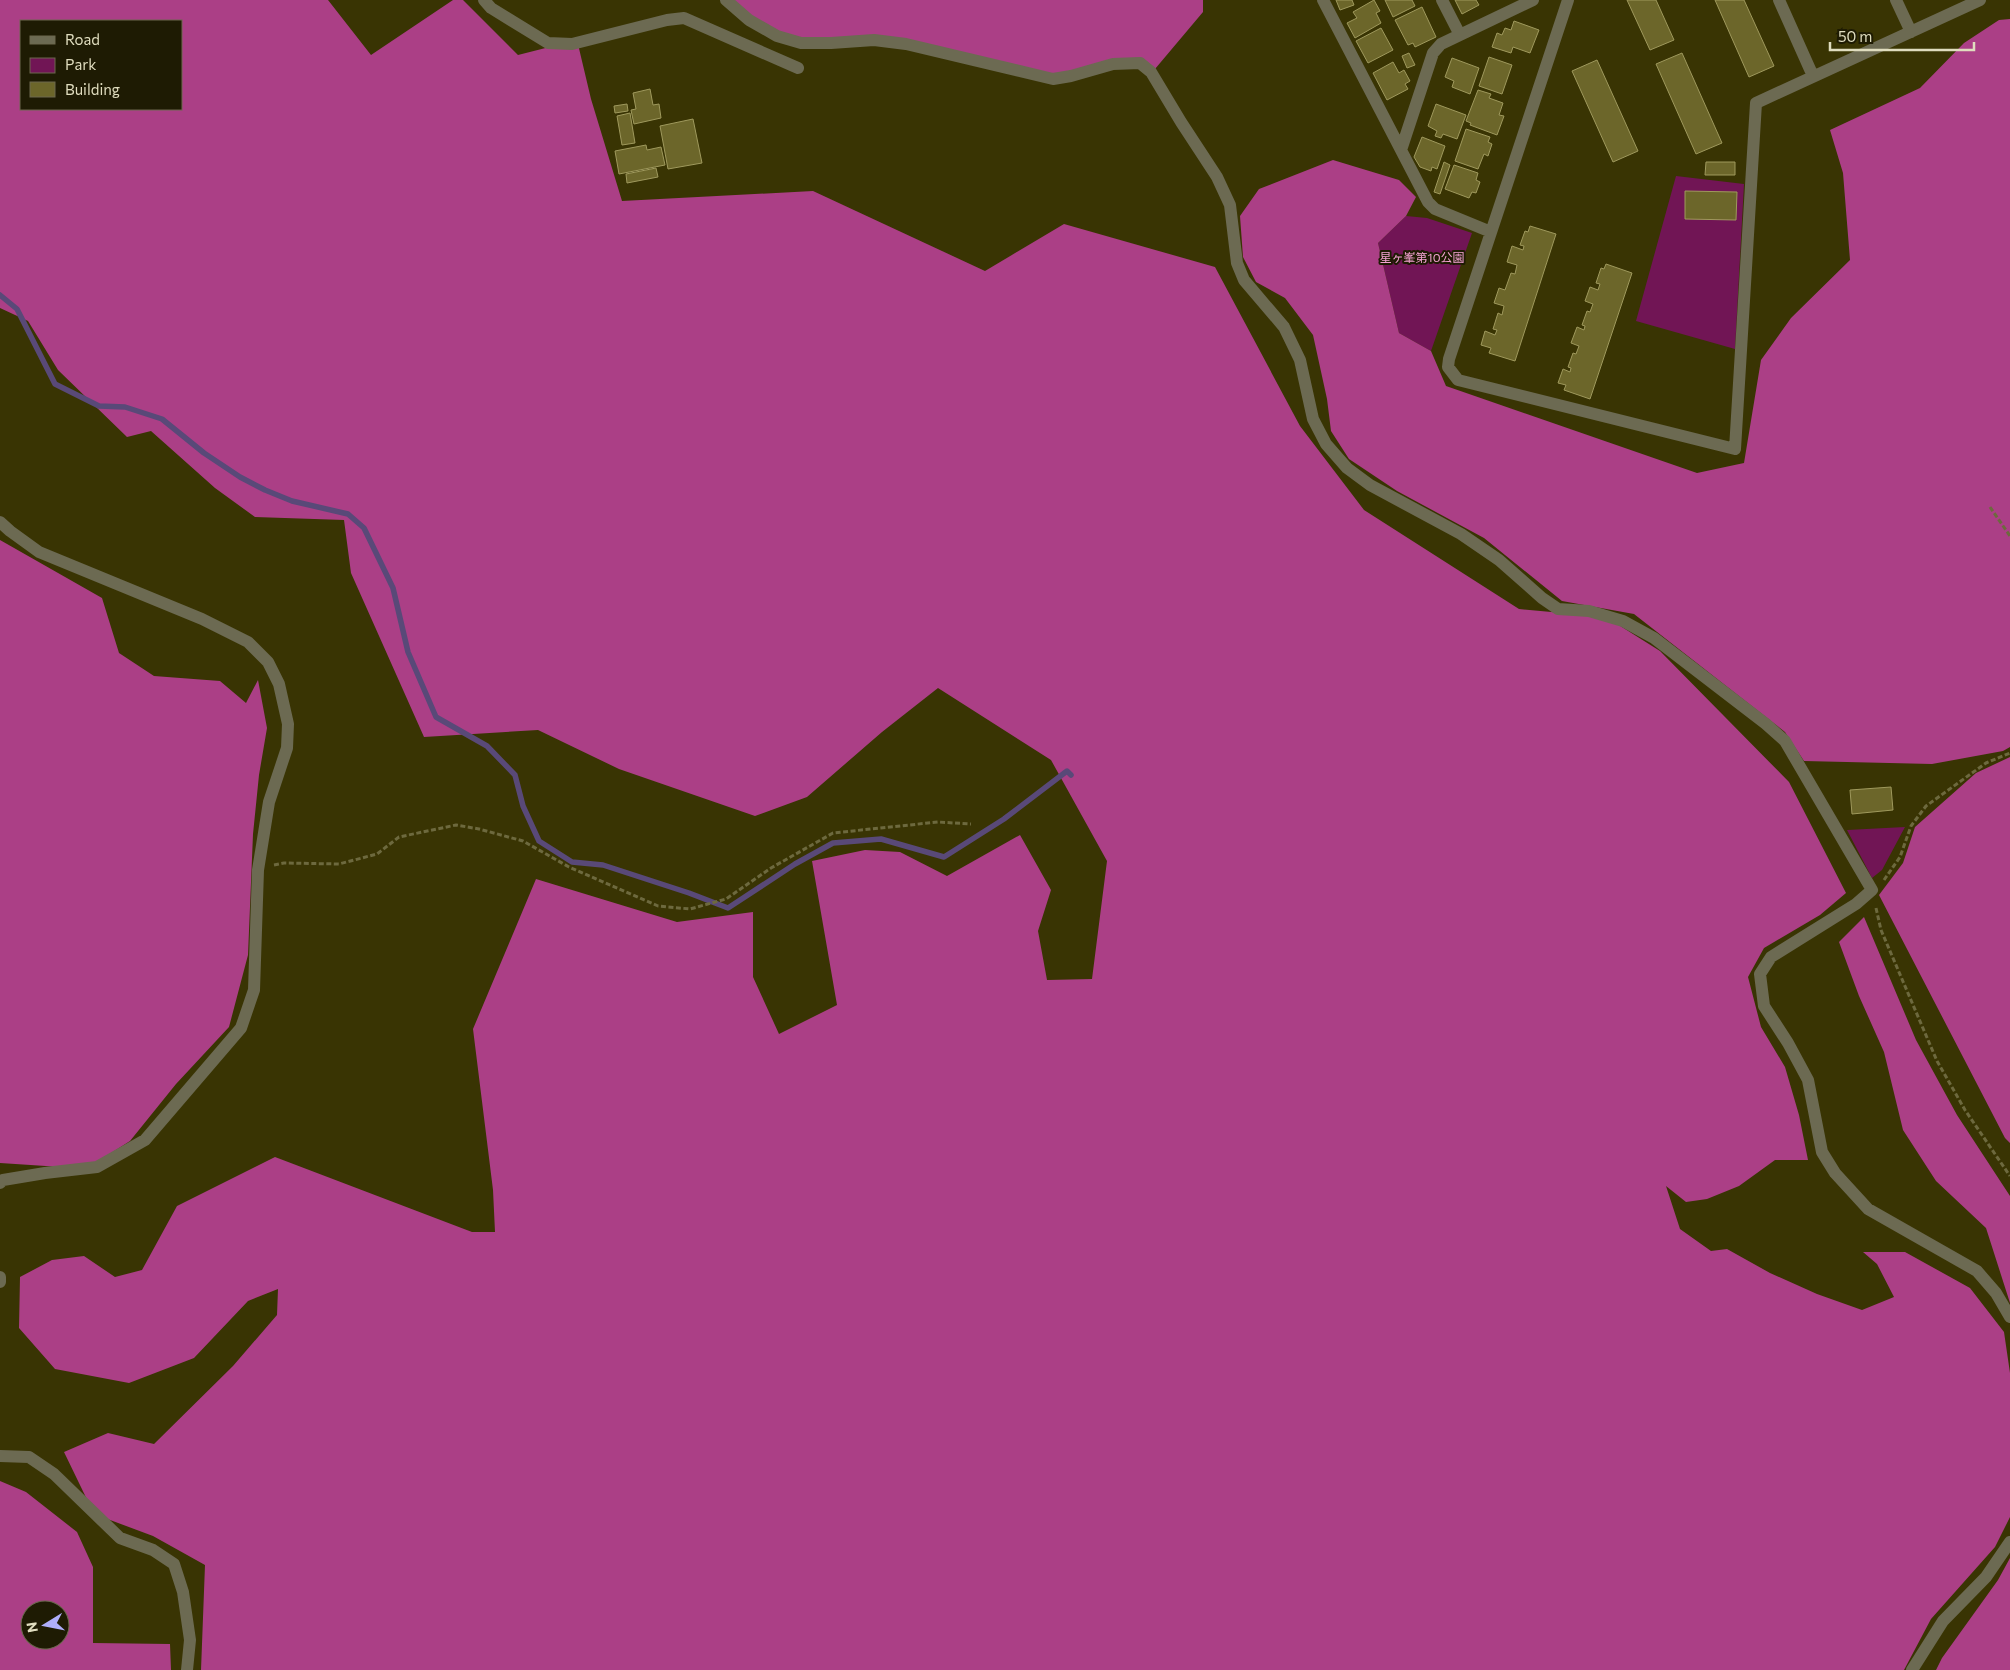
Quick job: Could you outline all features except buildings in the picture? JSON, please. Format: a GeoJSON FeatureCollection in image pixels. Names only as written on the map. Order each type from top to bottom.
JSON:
{"type":"FeatureCollection","features":[{"type":"Feature","properties":{"kind":"street"},"geometry":{"type":"LineString","coordinates":[[484,0],[491,8],[548,43],[572,44],[667,20],[684,18],[798,68]]}},
{"type":"Feature","properties":{"kind":"street"},"geometry":{"type":"LineString","coordinates":[[726,0],[749,20],[770,32],[801,43],[874,40],[906,44],[1053,79],[1113,64],[1140,63],[1151,72],[1217,177],[1230,205],[1237,263],[1244,280],[1284,327],[1300,360],[1313,419],[1326,444],[1347,468],[1370,485],[1461,534],[1499,560],[1542,598],[1558,609],[1590,612],[1623,620],[1654,638],[1766,724],[1785,741],[1872,890],[1856,904],[1771,957],[1760,974],[1764,1006],[1788,1043],[1808,1080],[1822,1152],[1835,1173],[1868,1208],[1978,1271],[1996,1294],[2010,1317]]}},
{"type":"Feature","properties":{"kind":"street"},"geometry":{"type":"LineString","coordinates":[[1324,0],[1428,202],[1435,209],[1491,232]]}},
{"type":"Feature","properties":{"kind":"street"},"geometry":{"type":"LineString","coordinates":[[1442,0],[1460,35]]}},
{"type":"Feature","properties":{"kind":"street"},"geometry":{"type":"LineString","coordinates":[[1401,150],[1433,53],[1441,44],[1533,0]]}},
{"type":"Feature","properties":{"kind":"street"},"geometry":{"type":"LineString","coordinates":[[1568,0],[1449,359],[1448,367],[1458,380],[1735,448],[1756,103],[1980,0]]}},
{"type":"Feature","properties":{"kind":"street"},"geometry":{"type":"LineString","coordinates":[[1779,0],[1814,76]]}},
{"type":"Feature","properties":{"kind":"street"},"geometry":{"type":"LineString","coordinates":[[1896,0],[1910,32]]}},
{"type":"Feature","properties":{"kind":"street"},"geometry":{"type":"LineString","coordinates":[[0,522],[10,532],[39,552],[202,619],[248,642],[268,662],[279,684],[288,724],[287,748],[269,802],[258,870],[254,990],[241,1028],[145,1140],[97,1167],[45,1173],[3,1180],[0,1183]]}},
{"type":"Feature","properties":{"kind":"street"},"geometry":{"type":"LineString","coordinates":[[0,1277],[0,1282]]}},
{"type":"Feature","properties":{"kind":"street"},"geometry":{"type":"LineString","coordinates":[[0,1456],[29,1458],[54,1474],[120,1538],[153,1550],[174,1564],[183,1592],[190,1640],[187,1670]]}},
{"type":"Feature","properties":{"kind":"street"},"geometry":{"type":"LineString","coordinates":[[1912,1670],[1943,1621],[1986,1577],[2010,1542]]}},
{"type":"Feature","properties":{"kind":"path"},"geometry":{"type":"LineString","coordinates":[[1990,507],[2010,536]]}},
{"type":"Feature","properties":{"kind":"path"},"geometry":{"type":"LineString","coordinates":[[2010,753],[1986,763],[1926,806],[1911,826],[1900,857],[1886,878],[1872,890],[1881,930],[1937,1061],[1966,1110],[2010,1176]]}},
{"type":"Feature","properties":{"kind":"path"},"geometry":{"type":"LineString","coordinates":[[258,870],[284,863],[339,864],[377,854],[398,837],[456,825],[479,828],[523,841],[569,867],[658,906],[690,909],[726,899],[771,868],[833,833],[938,822],[971,824]]}},
{"type":"Feature","properties":{"kind":"green space"},"geometry":{"type":"Polygon","coordinates":[[[1676,176],[1744,184],[1735,349],[1636,321],[1676,176]]]}},
{"type":"Feature","properties":{"kind":"green space","name":"星ヶ峯第10公園"},"geometry":{"type":"Polygon","coordinates":[[[1406,216],[1427,218],[1472,233],[1431,351],[1399,333],[1378,243],[1406,216]]]}},
{"type":"Feature","properties":{"kind":"green space"},"geometry":{"type":"Polygon","coordinates":[[[1905,827],[1882,870],[1872,878],[1847,830],[1905,827]]]}},
{"type":"Feature","properties":{"kind":"shaded area"},"geometry":{"type":"Polygon","coordinates":[[[0,0],[328,0],[371,55],[453,0],[463,0],[518,55],[577,40],[591,99],[622,201],[813,191],[985,271],[1064,224],[1215,267],[1300,426],[1364,510],[1519,609],[1606,617],[1660,651],[1789,782],[1846,893],[1820,915],[1764,948],[1748,977],[1761,1027],[1785,1067],[1799,1115],[1808,1160],[1775,1160],[1739,1186],[1707,1199],[1686,1202],[1666,1186],[1680,1229],[1711,1251],[1727,1249],[1770,1273],[1817,1294],[1862,1310],[1894,1297],[1877,1264],[1863,1252],[1905,1252],[1970,1288],[2004,1332],[2010,1373],[2010,1517],[1995,1547],[1931,1619],[1904,1670],[201,1670],[205,1565],[153,1536],[94,1514],[64,1452],[108,1433],[154,1444],[233,1366],[277,1315],[278,1289],[248,1301],[194,1358],[129,1383],[55,1369],[19,1328],[20,1277],[52,1260],[84,1256],[115,1277],[142,1270],[177,1206],[275,1157],[472,1232],[495,1232],[493,1190],[473,1029],[536,879],[677,922],[753,912],[753,977],[779,1034],[837,1005],[812,861],[865,850],[900,852],[947,876],[1020,835],[1051,890],[1038,931],[1047,980],[1092,979],[1107,861],[1051,760],[938,688],[882,732],[807,797],[755,816],[619,769],[538,730],[424,737],[351,573],[344,520],[255,517],[215,488],[151,431],[127,437],[58,370],[28,321],[0,308],[0,0]]]}},
{"type":"Feature","properties":{"kind":"shaded area"},"geometry":{"type":"Polygon","coordinates":[[[729,0],[1203,0],[1203,12],[1155,69],[1116,62],[1045,82],[897,45],[777,36],[729,0]]]}},
{"type":"Feature","properties":{"kind":"shaded area"},"geometry":{"type":"Polygon","coordinates":[[[2010,19],[2010,747],[2003,751],[1932,764],[1804,761],[1785,732],[1634,614],[1562,601],[1484,538],[1397,491],[1349,459],[1331,431],[1327,399],[1313,335],[1285,298],[1256,282],[1243,257],[1240,216],[1259,189],[1333,160],[1399,180],[1416,197],[1406,216],[1378,243],[1399,333],[1431,351],[1446,386],[1697,473],[1744,463],[1761,360],[1791,318],[1850,260],[1843,173],[1830,130],[1920,88],[1964,43],[1999,20],[2010,19]]]}},
{"type":"Feature","properties":{"kind":"shaded area"},"geometry":{"type":"Polygon","coordinates":[[[0,540],[102,598],[119,653],[154,676],[220,681],[246,703],[258,680],[267,728],[259,775],[253,834],[248,955],[229,1027],[176,1084],[130,1141],[97,1162],[61,1167],[0,1163],[0,540]]]}},
{"type":"Feature","properties":{"kind":"shaded area"},"geometry":{"type":"Polygon","coordinates":[[[2010,757],[2010,1143],[2005,1138],[1879,895],[1903,863],[1915,827],[1976,773],[2010,757]]]}},
{"type":"Feature","properties":{"kind":"shaded area"},"geometry":{"type":"Polygon","coordinates":[[[1864,917],[1916,1040],[1957,1115],[2010,1196],[2010,1303],[1986,1228],[1936,1181],[1903,1130],[1884,1052],[1859,996],[1839,942],[1864,917]]]}},
{"type":"Feature","properties":{"kind":"shaded area"},"geometry":{"type":"Polygon","coordinates":[[[0,1481],[26,1492],[77,1532],[93,1567],[93,1643],[170,1644],[171,1670],[0,1670],[0,1481]]]}},
{"type":"Feature","properties":{"kind":"shaded area"},"geometry":{"type":"Polygon","coordinates":[[[2010,1558],[2010,1670],[1936,1670],[1942,1658],[1998,1580],[2010,1558]]]}},
{"type":"Feature","properties":{"kind":"waterway"},"geometry":{"type":"LineString","coordinates":[[0,295],[17,309],[55,384],[99,406],[125,407],[162,419],[204,453],[240,477],[292,501],[348,514],[364,528],[393,588],[408,652],[436,717],[487,746],[515,775],[523,806],[539,841],[572,862],[603,865],[728,908],[795,864],[833,843],[881,839],[944,857],[1004,819],[1067,771],[1071,775]]}}]}
